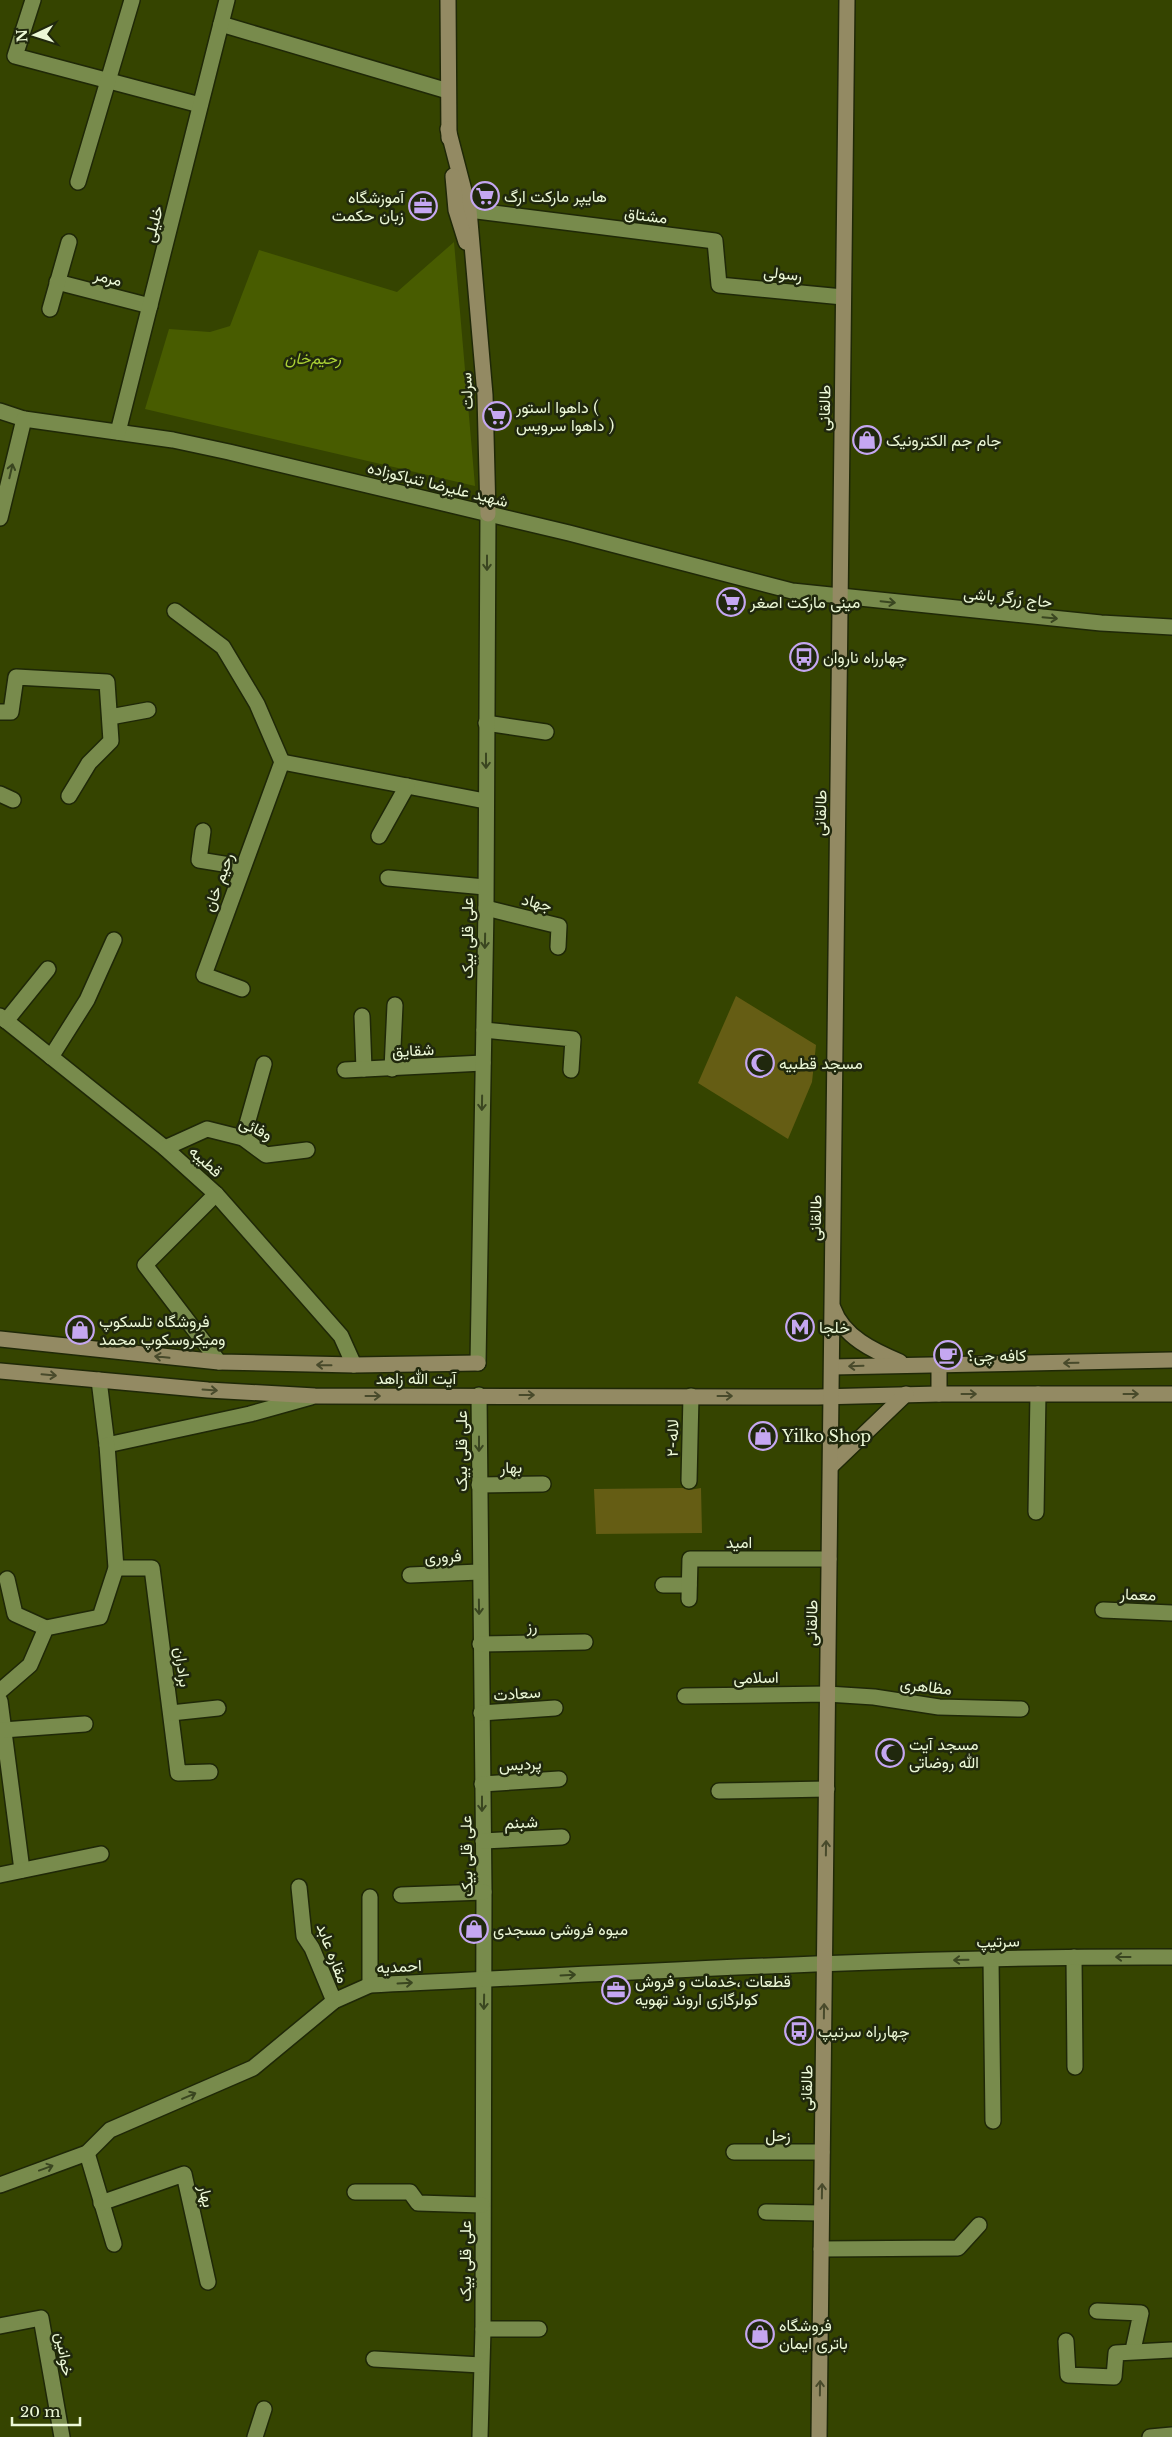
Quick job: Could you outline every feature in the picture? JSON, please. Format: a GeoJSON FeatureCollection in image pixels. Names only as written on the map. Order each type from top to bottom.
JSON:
{"type":"FeatureCollection","features":[{"type":"Feature","properties":{"kind":"main road","name":"سرلت"},"geometry":{"type":"LineString","coordinates":[[448,0],[448,129],[474,266],[485,395],[488,514]]}},
{"type":"Feature","properties":{"kind":"main road","name":"طالقانی"},"geometry":{"type":"LineString","coordinates":[[819,2437],[847,0]]}},
{"type":"Feature","properties":{"kind":"main road"},"geometry":{"type":"LineString","coordinates":[[832,1305],[838,1322],[856,1339],[904,1364]]}},
{"type":"Feature","properties":{"kind":"main road","name":"آیت الله زاهد"},"geometry":{"type":"LineString","coordinates":[[0,1339],[219,1362],[354,1366],[478,1362]]}},
{"type":"Feature","properties":{"kind":"main road"},"geometry":{"type":"LineString","coordinates":[[832,1366],[1172,1360]]}},
{"type":"Feature","properties":{"kind":"main road"},"geometry":{"type":"LineString","coordinates":[[939,1365],[939,1394]]}},
{"type":"Feature","properties":{"kind":"main road","name":"آیت الله زاهد"},"geometry":{"type":"LineString","coordinates":[[0,1371],[208,1390],[315,1396],[832,1397]]}},
{"type":"Feature","properties":{"kind":"main road"},"geometry":{"type":"LineString","coordinates":[[831,1466],[906,1394]]}},
{"type":"Feature","properties":{"kind":"main road"},"geometry":{"type":"LineString","coordinates":[[832,1397],[906,1394],[1172,1394]]}},
{"type":"Feature","properties":{"kind":"street"},"geometry":{"type":"LineString","coordinates":[[33,0],[16,56],[200,106]]}},
{"type":"Feature","properties":{"kind":"street"},"geometry":{"type":"LineString","coordinates":[[78,182],[132,0]]}},
{"type":"Feature","properties":{"kind":"street","name":"خلیلی"},"geometry":{"type":"LineString","coordinates":[[118,432],[221,24],[223,1]]}},
{"type":"Feature","properties":{"kind":"street"},"geometry":{"type":"LineString","coordinates":[[221,24],[448,91]]}},
{"type":"Feature","properties":{"kind":"street","name":"مشتاق"},"geometry":{"type":"LineString","coordinates":[[463,210],[715,241],[719,285]]}},
{"type":"Feature","properties":{"kind":"street"},"geometry":{"type":"LineString","coordinates":[[50,309],[69,242]]}},
{"type":"Feature","properties":{"kind":"street","name":"مرمر"},"geometry":{"type":"LineString","coordinates":[[57,282],[150,306]]}},
{"type":"Feature","properties":{"kind":"street","name":"رسولی"},"geometry":{"type":"LineString","coordinates":[[719,285],[843,297]]}},
{"type":"Feature","properties":{"kind":"street","name":"شهید علیرضا تنباکوزاده"},"geometry":{"type":"LineString","coordinates":[[0,411],[24,419],[173,440],[229,452],[488,514],[792,592],[840,597]]}},
{"type":"Feature","properties":{"kind":"street"},"geometry":{"type":"LineString","coordinates":[[0,518],[24,419]]}},
{"type":"Feature","properties":{"kind":"street","name":"علی قلی بیک"},"geometry":{"type":"LineString","coordinates":[[478,1362],[486,908],[485,802],[488,514]]}},
{"type":"Feature","properties":{"kind":"street","name":"حاج زرگر باشی"},"geometry":{"type":"LineString","coordinates":[[840,597],[1101,623],[1172,627]]}},
{"type":"Feature","properties":{"kind":"street"},"geometry":{"type":"LineString","coordinates":[[175,611],[223,647],[257,704],[282,762],[485,802]]}},
{"type":"Feature","properties":{"kind":"street"},"geometry":{"type":"LineString","coordinates":[[0,712],[11,712],[16,677],[107,682],[111,741],[89,763],[69,796]]}},
{"type":"Feature","properties":{"kind":"street"},"geometry":{"type":"LineString","coordinates":[[110,716],[148,710]]}},
{"type":"Feature","properties":{"kind":"street"},"geometry":{"type":"LineString","coordinates":[[486,724],[546,732]]}},
{"type":"Feature","properties":{"kind":"street","name":"رحیم خان"},"geometry":{"type":"LineString","coordinates":[[242,989],[204,975],[282,762]]}},
{"type":"Feature","properties":{"kind":"street"},"geometry":{"type":"LineString","coordinates":[[379,836],[406,786]]}},
{"type":"Feature","properties":{"kind":"street"},"geometry":{"type":"LineString","coordinates":[[203,831],[199,860],[242,867]]}},
{"type":"Feature","properties":{"kind":"street"},"geometry":{"type":"LineString","coordinates":[[388,878],[485,888]]}},
{"type":"Feature","properties":{"kind":"street","name":"جهاد"},"geometry":{"type":"LineString","coordinates":[[486,908],[560,926],[558,947]]}},
{"type":"Feature","properties":{"kind":"street"},"geometry":{"type":"LineString","coordinates":[[51,1057],[87,1000],[114,940]]}},
{"type":"Feature","properties":{"kind":"street"},"geometry":{"type":"LineString","coordinates":[[3,1019],[48,969]]}},
{"type":"Feature","properties":{"kind":"street"},"geometry":{"type":"LineString","coordinates":[[392,1068],[395,1005]]}},
{"type":"Feature","properties":{"kind":"street"},"geometry":{"type":"LineString","coordinates":[[362,1016],[364,1070]]}},
{"type":"Feature","properties":{"kind":"street","name":"قطیبه"},"geometry":{"type":"LineString","coordinates":[[3,1019],[165,1148],[216,1194],[341,1336],[354,1366]]}},
{"type":"Feature","properties":{"kind":"street"},"geometry":{"type":"LineString","coordinates":[[484,1030],[573,1038],[571,1070]]}},
{"type":"Feature","properties":{"kind":"street","name":"شقایق"},"geometry":{"type":"LineString","coordinates":[[345,1070],[482,1063]]}},
{"type":"Feature","properties":{"kind":"street"},"geometry":{"type":"LineString","coordinates":[[243,1138],[264,1064]]}},
{"type":"Feature","properties":{"kind":"street","name":"وفائی"},"geometry":{"type":"LineString","coordinates":[[165,1148],[207,1129],[243,1138],[266,1155],[307,1150]]}},
{"type":"Feature","properties":{"kind":"street"},"geometry":{"type":"LineString","coordinates":[[216,1194],[145,1265],[219,1362]]}},
{"type":"Feature","properties":{"kind":"street"},"geometry":{"type":"LineString","coordinates":[[7,1579],[15,1614],[46,1628],[100,1617],[116,1568],[107,1445],[98,1380]]}},
{"type":"Feature","properties":{"kind":"street"},"geometry":{"type":"LineString","coordinates":[[1036,1512],[1038,1394]]}},
{"type":"Feature","properties":{"kind":"street"},"geometry":{"type":"LineString","coordinates":[[107,1445],[250,1414],[315,1396]]}},
{"type":"Feature","properties":{"kind":"street","name":"علی قلی بیک"},"geometry":{"type":"LineString","coordinates":[[479,1396],[479,1572],[484,1892],[483,2329],[480,2437]]}},
{"type":"Feature","properties":{"kind":"street","name":"۲-لاله"},"geometry":{"type":"LineString","coordinates":[[689,1481],[691,1396]]}},
{"type":"Feature","properties":{"kind":"street","name":"بهار"},"geometry":{"type":"LineString","coordinates":[[479,1485],[543,1484]]}},
{"type":"Feature","properties":{"kind":"street","name":"امید"},"geometry":{"type":"LineString","coordinates":[[663,1585],[689,1592],[690,1559],[829,1559]]}},
{"type":"Feature","properties":{"kind":"street","name":"برادران"},"geometry":{"type":"LineString","coordinates":[[116,1568],[152,1568],[178,1773],[210,1772]]}},
{"type":"Feature","properties":{"kind":"street","name":"فروری"},"geometry":{"type":"LineString","coordinates":[[410,1575],[479,1572]]}},
{"type":"Feature","properties":{"kind":"street","name":"معمار"},"geometry":{"type":"LineString","coordinates":[[1103,1610],[1172,1613]]}},
{"type":"Feature","properties":{"kind":"street"},"geometry":{"type":"LineString","coordinates":[[0,1691],[30,1665],[46,1628]]}},
{"type":"Feature","properties":{"kind":"street","name":"رز"},"geometry":{"type":"LineString","coordinates":[[480,1644],[585,1642]]}},
{"type":"Feature","properties":{"kind":"street","name":"اسلامی"},"geometry":{"type":"LineString","coordinates":[[685,1696],[827,1694]]}},
{"type":"Feature","properties":{"kind":"street","name":"مظاهری"},"geometry":{"type":"LineString","coordinates":[[827,1694],[874,1697],[939,1706],[1021,1709]]}},
{"type":"Feature","properties":{"kind":"street"},"geometry":{"type":"LineString","coordinates":[[0,1701],[22,1870]]}},
{"type":"Feature","properties":{"kind":"street"},"geometry":{"type":"LineString","coordinates":[[171,1713],[218,1708]]}},
{"type":"Feature","properties":{"kind":"street","name":"سعادت"},"geometry":{"type":"LineString","coordinates":[[481,1713],[555,1708]]}},
{"type":"Feature","properties":{"kind":"street"},"geometry":{"type":"LineString","coordinates":[[3,1730],[85,1724]]}},
{"type":"Feature","properties":{"kind":"street","name":"پردیس"},"geometry":{"type":"LineString","coordinates":[[482,1784],[559,1779]]}},
{"type":"Feature","properties":{"kind":"street"},"geometry":{"type":"LineString","coordinates":[[719,1791],[826,1790]]}},
{"type":"Feature","properties":{"kind":"street","name":"شبنم"},"geometry":{"type":"LineString","coordinates":[[483,1841],[562,1837]]}},
{"type":"Feature","properties":{"kind":"street"},"geometry":{"type":"LineString","coordinates":[[0,1875],[101,1854]]}},
{"type":"Feature","properties":{"kind":"street","name":"مقاره عابد"},"geometry":{"type":"LineString","coordinates":[[299,1887],[304,1936],[312,1948],[334,2001]]}},
{"type":"Feature","properties":{"kind":"street"},"geometry":{"type":"LineString","coordinates":[[401,1895],[484,1892]]}},
{"type":"Feature","properties":{"kind":"street"},"geometry":{"type":"LineString","coordinates":[[370,1898],[370,1985]]}},
{"type":"Feature","properties":{"kind":"street"},"geometry":{"type":"LineString","coordinates":[[1074,1957],[1074,2067]]}},
{"type":"Feature","properties":{"kind":"street","name":"سرتیپ"},"geometry":{"type":"LineString","coordinates":[[824,1963],[1074,1957],[1172,1957]]}},
{"type":"Feature","properties":{"kind":"street"},"geometry":{"type":"LineString","coordinates":[[991,1959],[992,2121]]}},
{"type":"Feature","properties":{"kind":"street","name":"احمدیه"},"geometry":{"type":"LineString","coordinates":[[0,2185],[87,2153],[110,2130],[253,2068],[334,2001],[370,1985],[824,1963]]}},
{"type":"Feature","properties":{"kind":"street","name":"زحل"},"geometry":{"type":"LineString","coordinates":[[734,2152],[822,2152]]}},
{"type":"Feature","properties":{"kind":"street"},"geometry":{"type":"LineString","coordinates":[[87,2153],[114,2244]]}},
{"type":"Feature","properties":{"kind":"street","name":"بهار"},"geometry":{"type":"LineString","coordinates":[[101,2203],[184,2174],[208,2282]]}},
{"type":"Feature","properties":{"kind":"street"},"geometry":{"type":"LineString","coordinates":[[355,2192],[410,2192],[418,2204],[482,2205]]}},
{"type":"Feature","properties":{"kind":"street"},"geometry":{"type":"LineString","coordinates":[[766,2212],[821,2213]]}},
{"type":"Feature","properties":{"kind":"street"},"geometry":{"type":"LineString","coordinates":[[821,2249],[958,2248],[979,2225]]}},
{"type":"Feature","properties":{"kind":"street"},"geometry":{"type":"LineString","coordinates":[[1097,2311],[1141,2313],[1132,2350]]}},
{"type":"Feature","properties":{"kind":"street","name":"خوانین"},"geometry":{"type":"LineString","coordinates":[[0,2326],[41,2318],[62,2437]]}},
{"type":"Feature","properties":{"kind":"street"},"geometry":{"type":"LineString","coordinates":[[483,2329],[539,2329]]}},
{"type":"Feature","properties":{"kind":"street"},"geometry":{"type":"LineString","coordinates":[[1066,2341],[1068,2375],[1114,2377],[1116,2353],[1132,2350],[1172,2350]]}},
{"type":"Feature","properties":{"kind":"street"},"geometry":{"type":"LineString","coordinates":[[374,2359],[481,2365]]}},
{"type":"Feature","properties":{"kind":"street"},"geometry":{"type":"LineString","coordinates":[[255,2437],[264,2408]]}},
{"type":"Feature","properties":{"kind":"street"},"geometry":{"type":"LineString","coordinates":[[1150,2437],[1172,2435]]}},
{"type":"Feature","properties":{"kind":"green space","name":"رحیم‌خان"},"geometry":{"type":"Polygon","coordinates":[[[454,242],[475,486],[145,409],[169,329],[210,332],[230,326],[259,250],[397,292],[454,242]]]}},
{"type":"Feature","properties":{"kind":"building","name":"مسجد قطبیه"},"geometry":{"type":"Polygon","coordinates":[[[736,996],[816,1045],[812,1082],[788,1139],[698,1083],[736,996]]]}},
{"type":"Feature","properties":{"kind":"building"},"geometry":{"type":"Polygon","coordinates":[[[683,1488],[689,1490],[701,1488],[702,1533],[596,1534],[594,1489],[683,1488]]]}},
{"type":"Feature","properties":{"kind":"place","name":"هایپر مارکت ارگ"},"geometry":{"type":"Point","coordinates":[485,196]}},
{"type":"Feature","properties":{"kind":"place","name":"آموزشگاه زبان حکمت"},"geometry":{"type":"Point","coordinates":[423,206]}},
{"type":"Feature","properties":{"kind":"place","name":"داهوا استور ( داهوا سرویس )"},"geometry":{"type":"Point","coordinates":[497,416]}},
{"type":"Feature","properties":{"kind":"place","name":"جام جم الکترونیک"},"geometry":{"type":"Point","coordinates":[867,440]}},
{"type":"Feature","properties":{"kind":"place","name":"مینی مارکت اصغر"},"geometry":{"type":"Point","coordinates":[731,602]}},
{"type":"Feature","properties":{"kind":"place","name":"چهارراه ناروان"},"geometry":{"type":"Point","coordinates":[804,657]}},
{"type":"Feature","properties":{"kind":"place","name":"مسجد قطبیه"},"geometry":{"type":"Point","coordinates":[760,1063]}},
{"type":"Feature","properties":{"kind":"place","name":"خلجا"},"geometry":{"type":"Point","coordinates":[800,1327]}},
{"type":"Feature","properties":{"kind":"place","name":"فروشگاه تلسکوپ ومیکروسکوپ محمد"},"geometry":{"type":"Point","coordinates":[80,1330]}},
{"type":"Feature","properties":{"kind":"place","name":"کافه چی؟"},"geometry":{"type":"Point","coordinates":[948,1355]}},
{"type":"Feature","properties":{"kind":"place","name":"Yilko Shop"},"geometry":{"type":"Point","coordinates":[763,1436]}},
{"type":"Feature","properties":{"kind":"place","name":"مسجد آیت الله روضاتی"},"geometry":{"type":"Point","coordinates":[890,1753]}},
{"type":"Feature","properties":{"kind":"place","name":"میوه فروشی مسجدی"},"geometry":{"type":"Point","coordinates":[474,1929]}},
{"type":"Feature","properties":{"kind":"place","name":"قطعات ،خدمات و فروش کولرگازی اروند تهویه"},"geometry":{"type":"Point","coordinates":[616,1990]}},
{"type":"Feature","properties":{"kind":"place","name":"چهارراه سرتیپ"},"geometry":{"type":"Point","coordinates":[799,2031]}},
{"type":"Feature","properties":{"kind":"place","name":"فروشگاه باتری ایمان"},"geometry":{"type":"Point","coordinates":[760,2334]}}]}
